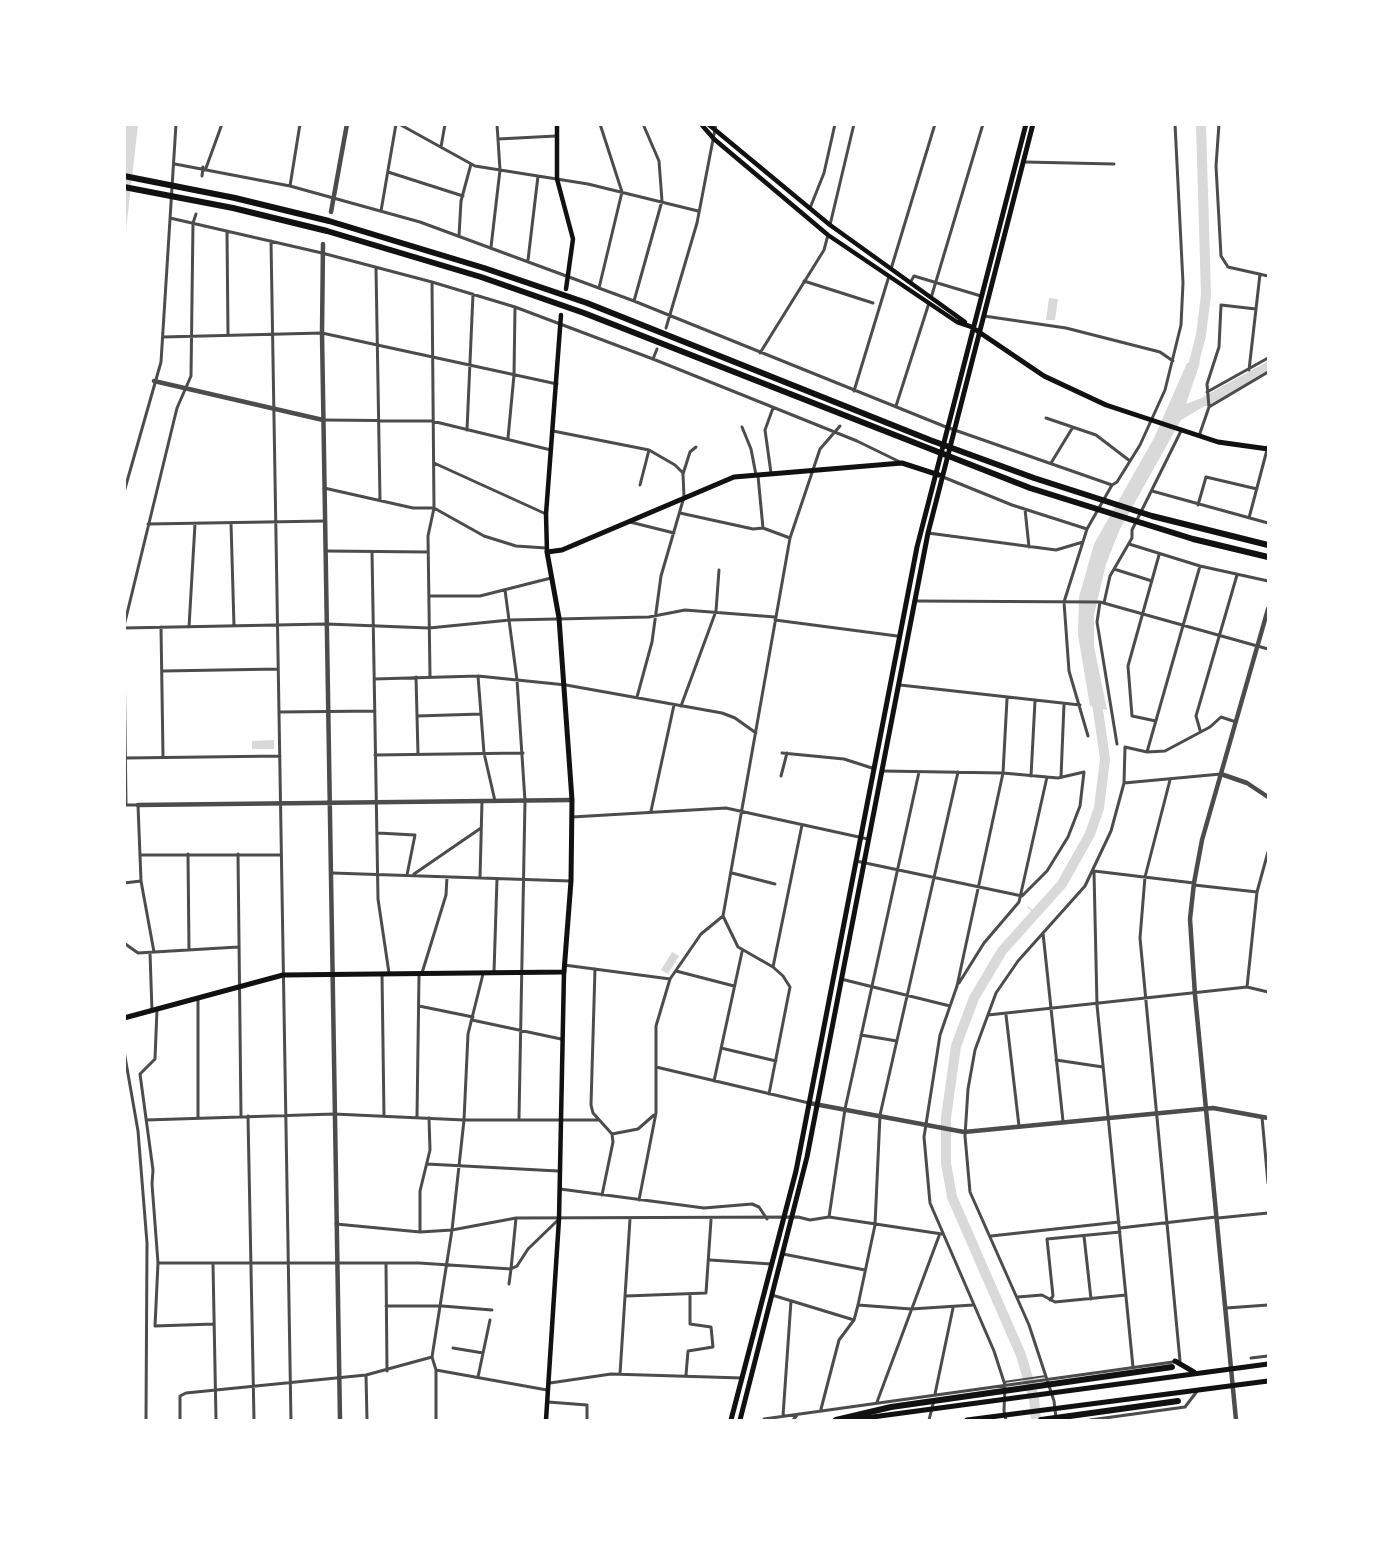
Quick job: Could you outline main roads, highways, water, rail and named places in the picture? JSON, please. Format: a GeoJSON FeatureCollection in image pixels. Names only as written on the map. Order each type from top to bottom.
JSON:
{"type":"FeatureCollection","features":[{"type":"Feature","properties":{"kind":"highway"},"geometry":{"type":"LineString","coordinates":[[124,176],[329,221],[484,268],[587,303],[930,440],[1087,496],[1152,516],[1269,545]]}},
{"type":"Feature","properties":{"kind":"highway"},"geometry":{"type":"LineString","coordinates":[[124,187],[327,231],[502,284],[594,316],[926,449],[1084,507],[1148,526],[1269,556]]}},
{"type":"Feature","properties":{"kind":"highway"},"geometry":{"type":"LineString","coordinates":[[836,1420],[954,1394],[1173,1364]]}},
{"type":"Feature","properties":{"kind":"highway"},"geometry":{"type":"LineString","coordinates":[[1041,1420],[1178,1401]]}},
{"type":"Feature","properties":{"kind":"main road"},"geometry":{"type":"LineString","coordinates":[[557,124],[557,179],[573,239],[566,289]]}},
{"type":"Feature","properties":{"kind":"main road"},"geometry":{"type":"LineString","coordinates":[[701,124],[714,140],[828,235],[930,301]]}},
{"type":"Feature","properties":{"kind":"main road"},"geometry":{"type":"LineString","coordinates":[[708,124],[830,225],[957,322],[972,327],[1067,388],[1199,437],[1268,448]]}},
{"type":"Feature","properties":{"kind":"main road"},"geometry":{"type":"LineString","coordinates":[[731,1420],[784,1217],[809,1103],[897,636],[946,427],[1026,124]]}},
{"type":"Feature","properties":{"kind":"main road"},"geometry":{"type":"LineString","coordinates":[[740,1420],[783,1254],[817,1104],[928,533],[1033,124]]}},
{"type":"Feature","properties":{"kind":"main road"},"geometry":{"type":"LineString","coordinates":[[546,1420],[560,1219],[558,1171],[561,1039],[564,969],[572,881],[572,800],[566,685],[559,618],[547,550],[546,514],[561,315]]}},
{"type":"Feature","properties":{"kind":"main road"},"geometry":{"type":"LineString","coordinates":[[547,550],[562,550],[734,477],[902,463],[943,477]]}},
{"type":"Feature","properties":{"kind":"main road"},"geometry":{"type":"LineString","coordinates":[[124,1018],[283,975],[522,972],[564,969]]}},
{"type":"Feature","properties":{"kind":"main road"},"geometry":{"type":"LineString","coordinates":[[1173,1364],[1196,1372]]}},
{"type":"Feature","properties":{"kind":"main road"},"geometry":{"type":"LineString","coordinates":[[850,1420],[1231,1367],[1268,1364]]}},
{"type":"Feature","properties":{"kind":"main road"},"geometry":{"type":"LineString","coordinates":[[967,1420],[1269,1381]]}},
{"type":"Feature","properties":{"kind":"waterway"},"geometry":{"type":"LineString","coordinates":[[1191,374],[1201,335],[1206,295],[1201,124]]}},
{"type":"Feature","properties":{"kind":"waterway"},"geometry":{"type":"LineString","coordinates":[[1206,401],[1268,367]]}},
{"type":"Feature","properties":{"kind":"waterway"},"geometry":{"type":"LineString","coordinates":[[1036,1420],[1034,1399],[1021,1355],[952,1197],[946,1163],[946,1118],[956,1046],[974,998],[1002,951],[1062,884],[1090,834],[1099,808],[1105,759],[1096,696]]}},
{"type":"Feature","properties":{"kind":"waterway"},"geometry":{"type":"LineString","coordinates":[[1028,907],[1036,914]]}}]}
